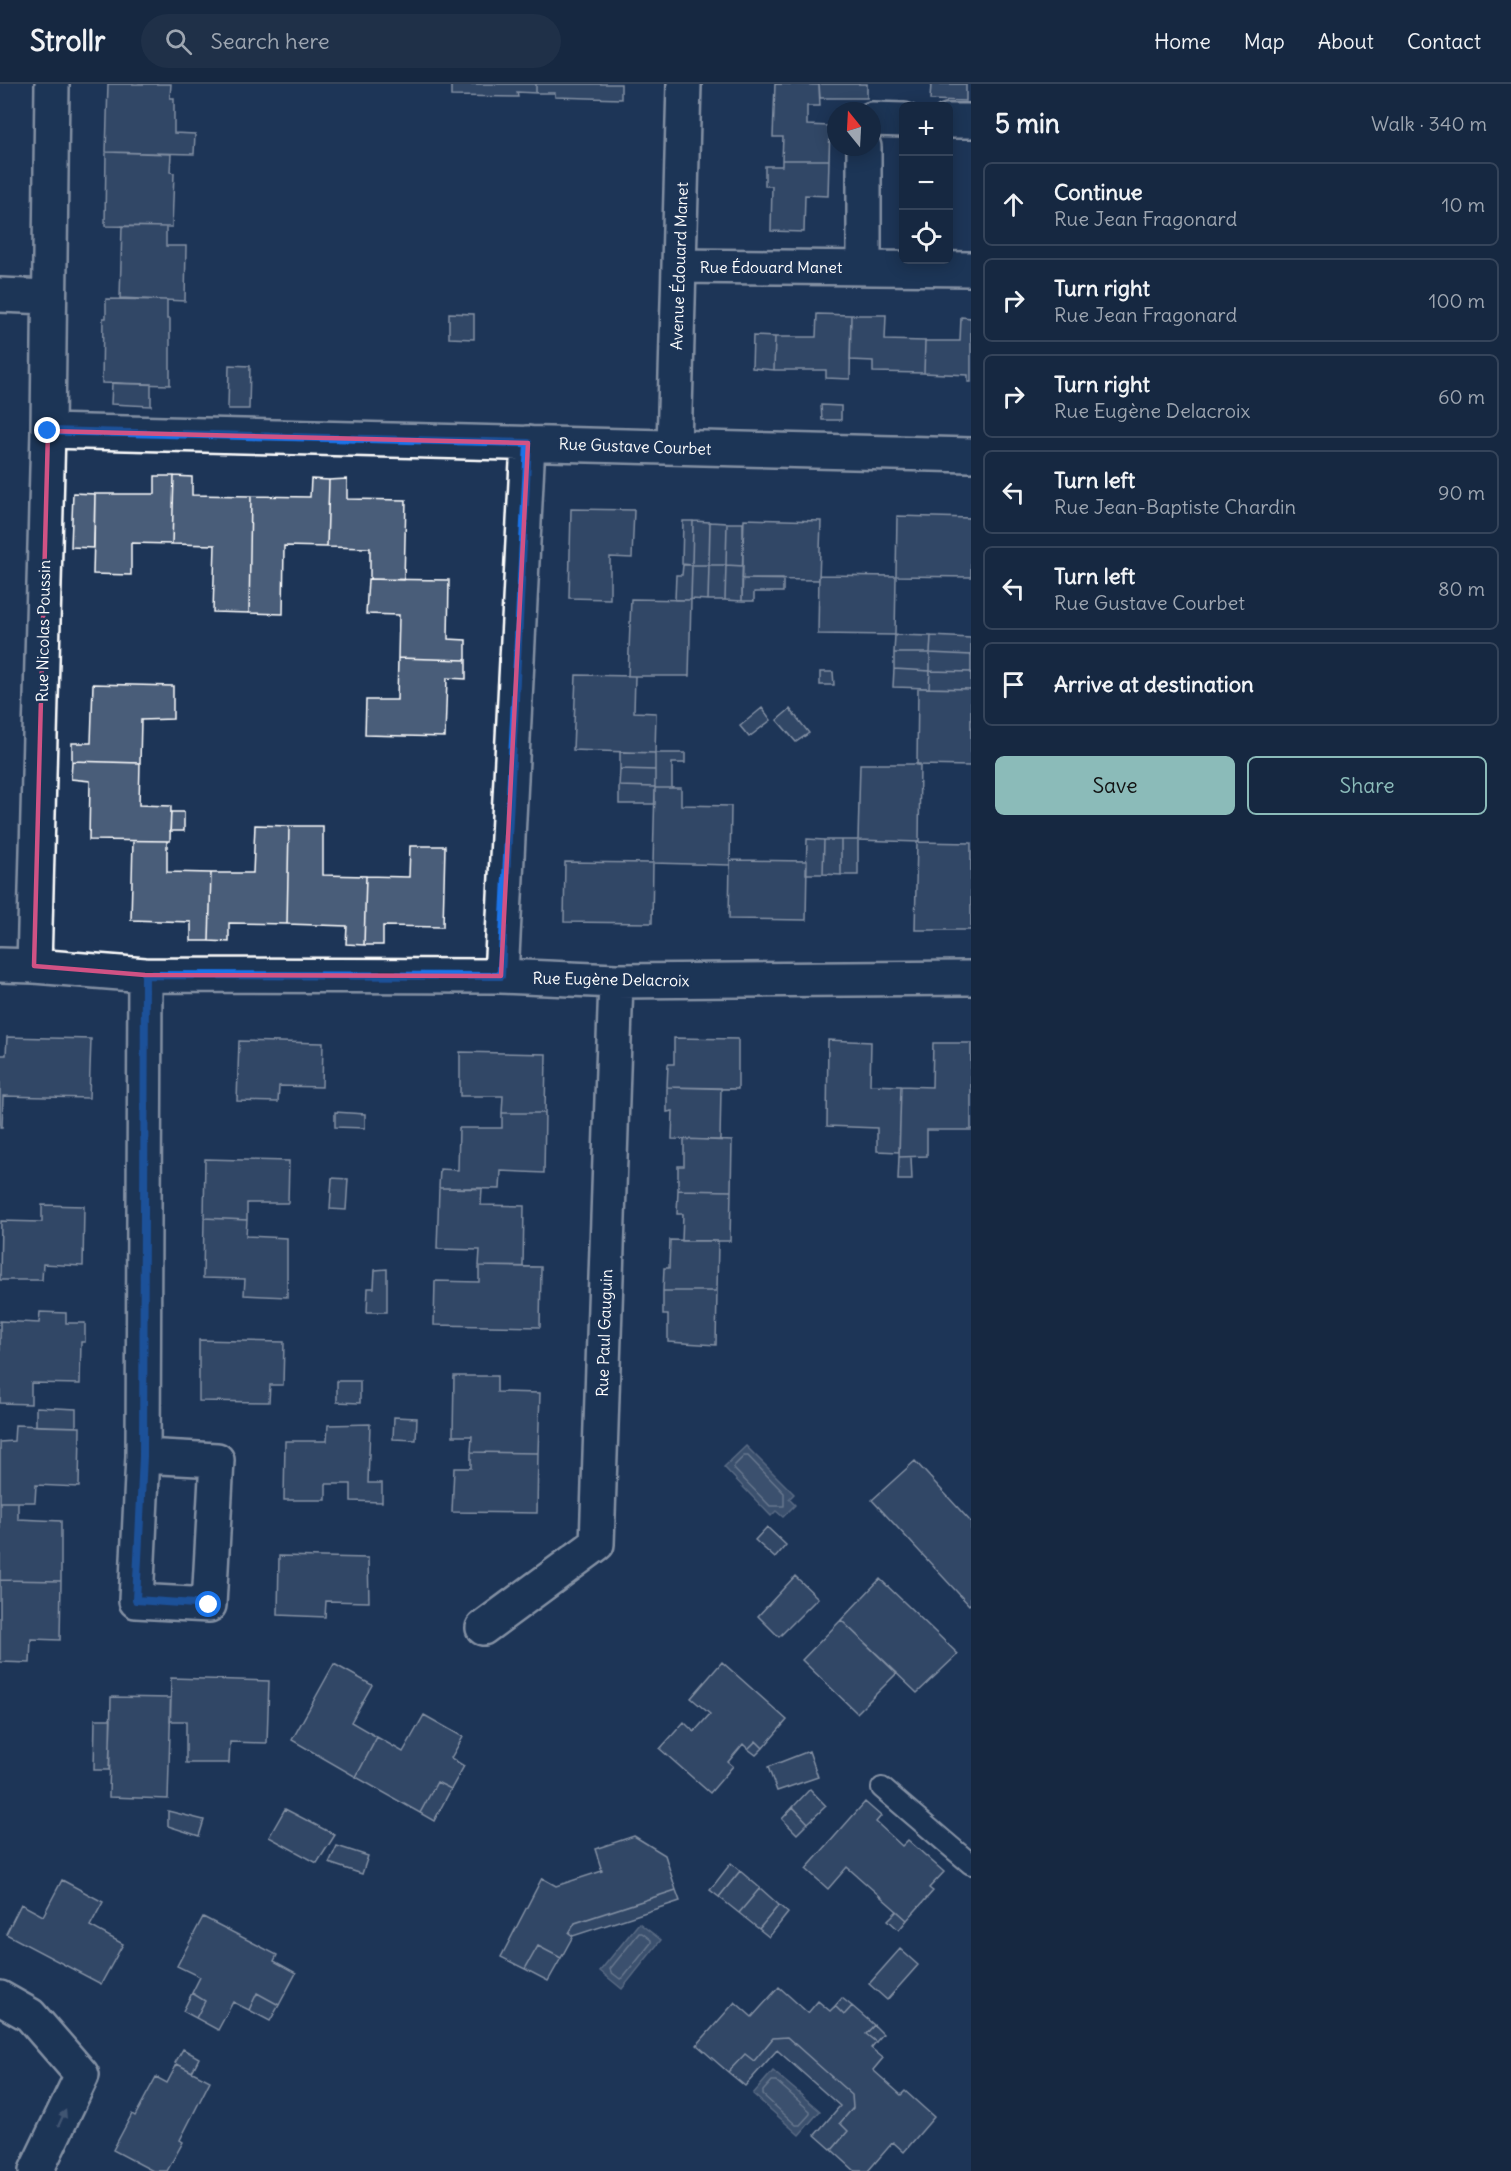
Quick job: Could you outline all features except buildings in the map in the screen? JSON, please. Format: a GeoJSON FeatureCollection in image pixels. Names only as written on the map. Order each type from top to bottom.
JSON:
{"type":"FeatureCollection","features":[{"type":"Feature","properties":{"kind":"street","name":"Rue Nicolas Poussin"},"geometry":{"type":"LineString","coordinates":[[34,966],[48,431],[52,84]]}},
{"type":"Feature","properties":{"kind":"street","name":"Avenue Édouard Manet"},"geometry":{"type":"LineString","coordinates":[[674,447],[684,84]]}},
{"type":"Feature","properties":{"kind":"street"},"geometry":{"type":"LineString","coordinates":[[881,119],[899,120]]}},
{"type":"Feature","properties":{"kind":"street"},"geometry":{"type":"LineString","coordinates":[[953,121],[971,121]]}},
{"type":"Feature","properties":{"kind":"street","name":"Rue Édouard Manet"},"geometry":{"type":"LineString","coordinates":[[864,156],[864,267]]}},
{"type":"Feature","properties":{"kind":"street","name":"Rue Édouard Manet"},"geometry":{"type":"LineString","coordinates":[[679,266],[971,269]]}},
{"type":"Feature","properties":{"kind":"street"},"geometry":{"type":"LineString","coordinates":[[0,295],[50,297]]}},
{"type":"Feature","properties":{"kind":"street","name":"Rue Gustave Courbet"},"geometry":{"type":"LineString","coordinates":[[48,431],[971,455]]}},
{"type":"Feature","properties":{"kind":"street"},"geometry":{"type":"LineString","coordinates":[[501,976],[528,443]]}},
{"type":"Feature","properties":{"kind":"street","name":"Rue Eugène Delacroix"},"geometry":{"type":"LineString","coordinates":[[0,965],[145,975],[501,976],[616,981],[971,978]]}},
{"type":"Feature","properties":{"kind":"street"},"geometry":{"type":"LineString","coordinates":[[143,1456],[217,1460],[209,1605],[136,1600],[143,1456],[145,975]]}},
{"type":"Feature","properties":{"kind":"street","name":"Rue Paul Gauguin"},"geometry":{"type":"LineString","coordinates":[[483,1628],[597,1544],[616,981]]}},
{"type":"Feature","properties":{"kind":"street"},"geometry":{"type":"LineString","coordinates":[[0,1998],[30,2015],[82,2075],[36,2171]]}},
{"type":"Feature","properties":{"kind":"lane"},"geometry":{"type":"LineString","coordinates":[[882,1788],[971,1864]]}},
{"type":"Feature","properties":{"kind":"highlighted area"},"geometry":{"type":"Polygon","coordinates":[[[48,431],[528,443],[501,976],[145,975],[34,966],[48,431]]]}},
{"type":"Feature","properties":{"kind":"water"},"geometry":{"type":"Polygon","coordinates":[[[746,1446],[794,1494],[789,1499],[795,1505],[783,1517],[776,1511],[771,1516],[724,1467],[746,1446]]]}},
{"type":"Feature","properties":{"kind":"water"},"geometry":{"type":"Polygon","coordinates":[[[639,1923],[661,1940],[622,1989],[600,1971],[639,1923]]]}},
{"type":"Feature","properties":{"kind":"water"},"geometry":{"type":"Polygon","coordinates":[[[773,2071],[820,2111],[799,2135],[753,2094],[773,2071]]]}},
{"type":"Feature","properties":{"kind":"route"},"geometry":{"type":"LineString","coordinates":[[48,431],[528,443],[501,976],[145,975],[143,1456],[136,1600],[209,1605]]}}]}
